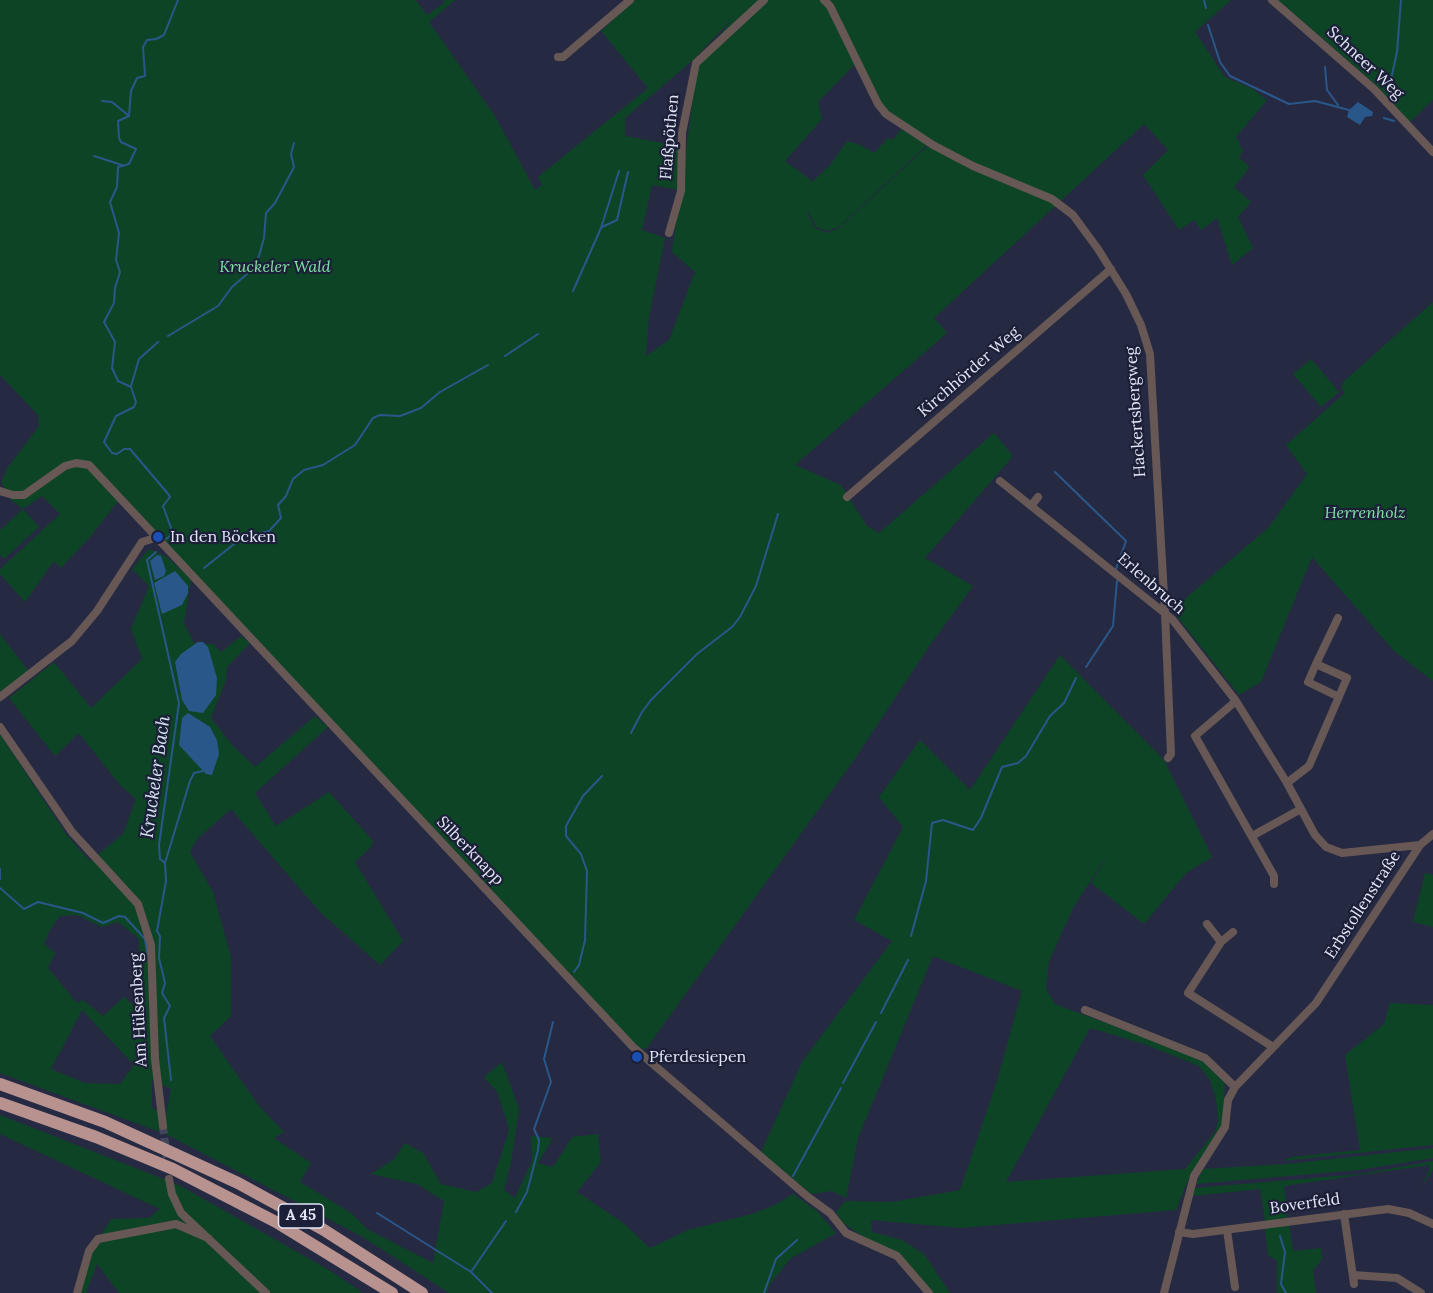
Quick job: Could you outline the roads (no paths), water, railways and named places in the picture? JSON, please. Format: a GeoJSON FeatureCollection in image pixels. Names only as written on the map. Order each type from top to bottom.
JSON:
{"type":"FeatureCollection","features":[{"type":"Feature","properties":{"kind":"highway","name":"A 45"},"geometry":{"type":"LineString","coordinates":[[0,1084],[105,1122],[238,1183],[324,1230],[422,1293]]}},
{"type":"Feature","properties":{"kind":"highway","name":"A 45"},"geometry":{"type":"LineString","coordinates":[[0,1103],[96,1137],[173,1170],[276,1222],[392,1293]]}},
{"type":"Feature","properties":{"kind":"street"},"geometry":{"type":"LineString","coordinates":[[558,57],[563,57],[630,0]]}},
{"type":"Feature","properties":{"kind":"street","name":"Flaßpöthen"},"geometry":{"type":"LineString","coordinates":[[669,233],[681,191],[682,133],[696,63],[764,0]]}},
{"type":"Feature","properties":{"kind":"street","name":"Hackertsbergweg"},"geometry":{"type":"LineString","coordinates":[[824,0],[842,28],[878,104],[890,118],[973,165],[1052,199],[1073,215],[1126,294],[1148,343],[1165,613],[1169,756]]}},
{"type":"Feature","properties":{"kind":"street","name":"Schneer Weg"},"geometry":{"type":"LineString","coordinates":[[1272,0],[1374,89],[1433,152]]}},
{"type":"Feature","properties":{"kind":"street","name":"Kirchhörder Weg"},"geometry":{"type":"LineString","coordinates":[[847,497],[1111,269]]}},
{"type":"Feature","properties":{"kind":"street","name":"Silberknapp"},"geometry":{"type":"LineString","coordinates":[[0,491],[13,495],[24,495],[54,471],[82,463],[89,465],[142,519],[155,538],[171,551],[561,973],[633,1047],[808,1197],[830,1213],[846,1233],[897,1256],[929,1293]]}},
{"type":"Feature","properties":{"kind":"street","name":"Erlenbruch"},"geometry":{"type":"LineString","coordinates":[[1000,482],[1165,613],[1236,701],[1287,783],[1320,842],[1332,851],[1342,853],[1420,845]]}},
{"type":"Feature","properties":{"kind":"street"},"geometry":{"type":"LineString","coordinates":[[1031,506],[1038,497]]}},
{"type":"Feature","properties":{"kind":"street"},"geometry":{"type":"LineString","coordinates":[[0,697],[72,641],[97,611],[142,542],[155,538]]}},
{"type":"Feature","properties":{"kind":"street"},"geometry":{"type":"LineString","coordinates":[[1338,618],[1308,682],[1339,697]]}},
{"type":"Feature","properties":{"kind":"street"},"geometry":{"type":"LineString","coordinates":[[1287,783],[1309,766],[1347,678],[1316,664]]}},
{"type":"Feature","properties":{"kind":"street"},"geometry":{"type":"LineString","coordinates":[[1236,701],[1195,736],[1274,876],[1274,884]]}},
{"type":"Feature","properties":{"kind":"street","name":"Am Hülsenberg"},"geometry":{"type":"LineString","coordinates":[[0,727],[72,832],[138,904],[151,945],[155,1059],[163,1126]]}},
{"type":"Feature","properties":{"kind":"street"},"geometry":{"type":"LineString","coordinates":[[1252,836],[1301,809]]}},
{"type":"Feature","properties":{"kind":"street","name":"Erbstollenstraße"},"geometry":{"type":"LineString","coordinates":[[1235,1087],[1321,996],[1420,845],[1433,834]]}},
{"type":"Feature","properties":{"kind":"street"},"geometry":{"type":"LineString","coordinates":[[1207,924],[1221,942]]}},
{"type":"Feature","properties":{"kind":"street"},"geometry":{"type":"LineString","coordinates":[[1233,932],[1221,942],[1188,993],[1273,1047]]}},
{"type":"Feature","properties":{"kind":"street"},"geometry":{"type":"LineString","coordinates":[[1085,1010],[1205,1058],[1235,1087],[1228,1100],[1225,1127],[1194,1176],[1164,1293]]}},
{"type":"Feature","properties":{"kind":"street"},"geometry":{"type":"LineString","coordinates":[[169,1179],[172,1194],[181,1213],[266,1293]]}},
{"type":"Feature","properties":{"kind":"street","name":"Boverfeld"},"geometry":{"type":"LineString","coordinates":[[1179,1232],[1193,1234],[1397,1209],[1433,1224]]}},
{"type":"Feature","properties":{"kind":"street"},"geometry":{"type":"LineString","coordinates":[[1344,1214],[1353,1279],[1397,1278],[1421,1293]]}},
{"type":"Feature","properties":{"kind":"street"},"geometry":{"type":"LineString","coordinates":[[77,1293],[88,1251],[98,1239],[176,1224],[208,1238]]}},
{"type":"Feature","properties":{"kind":"street"},"geometry":{"type":"LineString","coordinates":[[1227,1230],[1235,1287]]}},
{"type":"Feature","properties":{"kind":"water"},"geometry":{"type":"Polygon","coordinates":[[[1358,102],[1373,112],[1372,116],[1365,117],[1360,125],[1347,117],[1349,110],[1358,102]]]}},
{"type":"Feature","properties":{"kind":"water"},"geometry":{"type":"Polygon","coordinates":[[[157,555],[161,556],[166,571],[164,576],[155,580],[150,561],[157,555]]]}},
{"type":"Feature","properties":{"kind":"water"},"geometry":{"type":"Polygon","coordinates":[[[175,571],[188,586],[188,593],[182,605],[162,614],[154,583],[175,571]]]}},
{"type":"Feature","properties":{"kind":"water"},"geometry":{"type":"Polygon","coordinates":[[[198,642],[203,642],[208,647],[217,678],[216,695],[203,713],[189,711],[182,700],[175,662],[181,654],[198,642]]]}},
{"type":"Feature","properties":{"kind":"water"},"geometry":{"type":"Polygon","coordinates":[[[188,713],[210,727],[217,740],[219,754],[212,775],[206,774],[179,745],[182,718],[188,713]]]}},
{"type":"Feature","properties":{"kind":"waterway","name":"Kruckeler Bach"},"geometry":{"type":"LineString","coordinates":[[166,539],[170,536],[171,528],[163,506],[170,497],[169,495],[130,449],[124,449],[117,454],[112,453],[104,442],[116,416],[134,407],[136,402],[131,387],[118,381],[112,368],[115,342],[104,322],[114,303],[115,288],[120,272],[116,260],[119,233],[110,202],[117,187],[118,167],[129,164],[136,149],[121,142],[118,121],[129,116],[131,91],[137,78],[145,76],[143,47],[147,40],[164,35],[178,0]]}},
{"type":"Feature","properties":{"kind":"waterway"},"geometry":{"type":"LineString","coordinates":[[1204,0],[1206,8]]}},
{"type":"Feature","properties":{"kind":"waterway"},"geometry":{"type":"LineString","coordinates":[[1388,93],[1397,52],[1401,0]]}},
{"type":"Feature","properties":{"kind":"waterway"},"geometry":{"type":"LineString","coordinates":[[1208,25],[1220,62],[1230,76],[1289,104],[1315,101],[1349,110]]}},
{"type":"Feature","properties":{"kind":"waterway"},"geometry":{"type":"LineString","coordinates":[[1325,67],[1327,90],[1338,105]]}},
{"type":"Feature","properties":{"kind":"waterway"},"geometry":{"type":"LineString","coordinates":[[102,101],[112,102],[129,116]]}},
{"type":"Feature","properties":{"kind":"waterway"},"geometry":{"type":"LineString","coordinates":[[1384,118],[1394,121]]}},
{"type":"Feature","properties":{"kind":"waterway"},"geometry":{"type":"LineString","coordinates":[[168,336],[218,306],[232,287],[247,274],[259,256],[264,238],[266,213],[275,203],[294,167],[291,154],[294,143]]}},
{"type":"Feature","properties":{"kind":"waterway"},"geometry":{"type":"LineString","coordinates":[[94,156],[122,165]]}},
{"type":"Feature","properties":{"kind":"waterway"},"geometry":{"type":"LineString","coordinates":[[573,291],[601,228],[619,171]]}},
{"type":"Feature","properties":{"kind":"waterway"},"geometry":{"type":"LineString","coordinates":[[602,227],[617,220],[628,172]]}},
{"type":"Feature","properties":{"kind":"waterway"},"geometry":{"type":"LineString","coordinates":[[505,356],[538,334]]}},
{"type":"Feature","properties":{"kind":"waterway"},"geometry":{"type":"LineString","coordinates":[[131,386],[139,359],[158,342]]}},
{"type":"Feature","properties":{"kind":"waterway"},"geometry":{"type":"LineString","coordinates":[[204,568],[243,537],[269,531],[281,518],[278,505],[286,496],[293,479],[304,470],[323,465],[355,445],[373,418],[380,415],[400,416],[421,408],[440,392],[488,365]]}},
{"type":"Feature","properties":{"kind":"waterway"},"geometry":{"type":"LineString","coordinates":[[1055,472],[1126,541],[1116,569]]}},
{"type":"Feature","properties":{"kind":"waterway"},"geometry":{"type":"LineString","coordinates":[[631,733],[651,700],[697,654],[732,627],[740,617],[756,586],[778,514]]}},
{"type":"Feature","properties":{"kind":"waterway","name":"Kruckeler Bach"},"geometry":{"type":"LineString","coordinates":[[156,552],[147,560],[179,703],[159,845],[160,859],[165,863],[166,881],[157,931],[160,936],[159,958],[165,983],[162,993],[170,1006],[164,1018],[171,1080]]}},
{"type":"Feature","properties":{"kind":"waterway"},"geometry":{"type":"LineString","coordinates":[[1086,667],[1113,626],[1117,581]]}},
{"type":"Feature","properties":{"kind":"waterway"},"geometry":{"type":"LineString","coordinates":[[911,936],[926,881],[932,823],[943,820],[973,830],[981,818],[1002,767],[1018,763],[1026,756],[1050,716],[1064,703],[1076,678]]}},
{"type":"Feature","properties":{"kind":"waterway"},"geometry":{"type":"LineString","coordinates":[[165,863],[190,781],[194,773],[203,771]]}},
{"type":"Feature","properties":{"kind":"waterway"},"geometry":{"type":"LineString","coordinates":[[574,972],[579,965],[585,940],[587,871],[581,854],[566,836],[566,826],[583,796],[602,776]]}},
{"type":"Feature","properties":{"kind":"waterway"},"geometry":{"type":"LineString","coordinates":[[0,869],[0,879]]}},
{"type":"Feature","properties":{"kind":"waterway"},"geometry":{"type":"LineString","coordinates":[[0,888],[24,909],[38,902],[83,913],[103,923],[119,916],[125,917],[145,939],[148,958]]}},
{"type":"Feature","properties":{"kind":"waterway"},"geometry":{"type":"LineString","coordinates":[[881,1013],[908,960]]}},
{"type":"Feature","properties":{"kind":"waterway"},"geometry":{"type":"LineString","coordinates":[[516,1212],[527,1192],[538,1150],[539,1140],[534,1129],[551,1082],[544,1059],[553,1022]]}},
{"type":"Feature","properties":{"kind":"waterway"},"geometry":{"type":"LineString","coordinates":[[843,1083],[876,1022]]}},
{"type":"Feature","properties":{"kind":"waterway"},"geometry":{"type":"LineString","coordinates":[[793,1176],[841,1088]]}},
{"type":"Feature","properties":{"kind":"waterway","name":"Kruckeler Bach"},"geometry":{"type":"LineString","coordinates":[[377,1213],[471,1272],[492,1293]]}},
{"type":"Feature","properties":{"kind":"waterway"},"geometry":{"type":"LineString","coordinates":[[471,1272],[506,1221]]}},
{"type":"Feature","properties":{"kind":"waterway"},"geometry":{"type":"LineString","coordinates":[[1280,1236],[1285,1252],[1281,1284],[1286,1293]]}},
{"type":"Feature","properties":{"kind":"waterway"},"geometry":{"type":"LineString","coordinates":[[764,1293],[776,1259],[797,1240]]}},
{"type":"Feature","properties":{"kind":"tunnel"},"geometry":{"type":"LineString","coordinates":[[163,1126],[168,1170]]}},
{"type":"Feature","properties":{"kind":"place","name":"In den Böcken"},"geometry":{"type":"Point","coordinates":[158,537]}},
{"type":"Feature","properties":{"kind":"place","name":"Pferdesiepen"},"geometry":{"type":"Point","coordinates":[637,1057]}},
{"type":"Feature","properties":{"kind":"park label","name":"Kruckeler Wald"},"geometry":{"type":"Point","coordinates":[275,267]}},
{"type":"Feature","properties":{"kind":"park label","name":"Herrenholz"},"geometry":{"type":"Point","coordinates":[1365,513]}}]}
